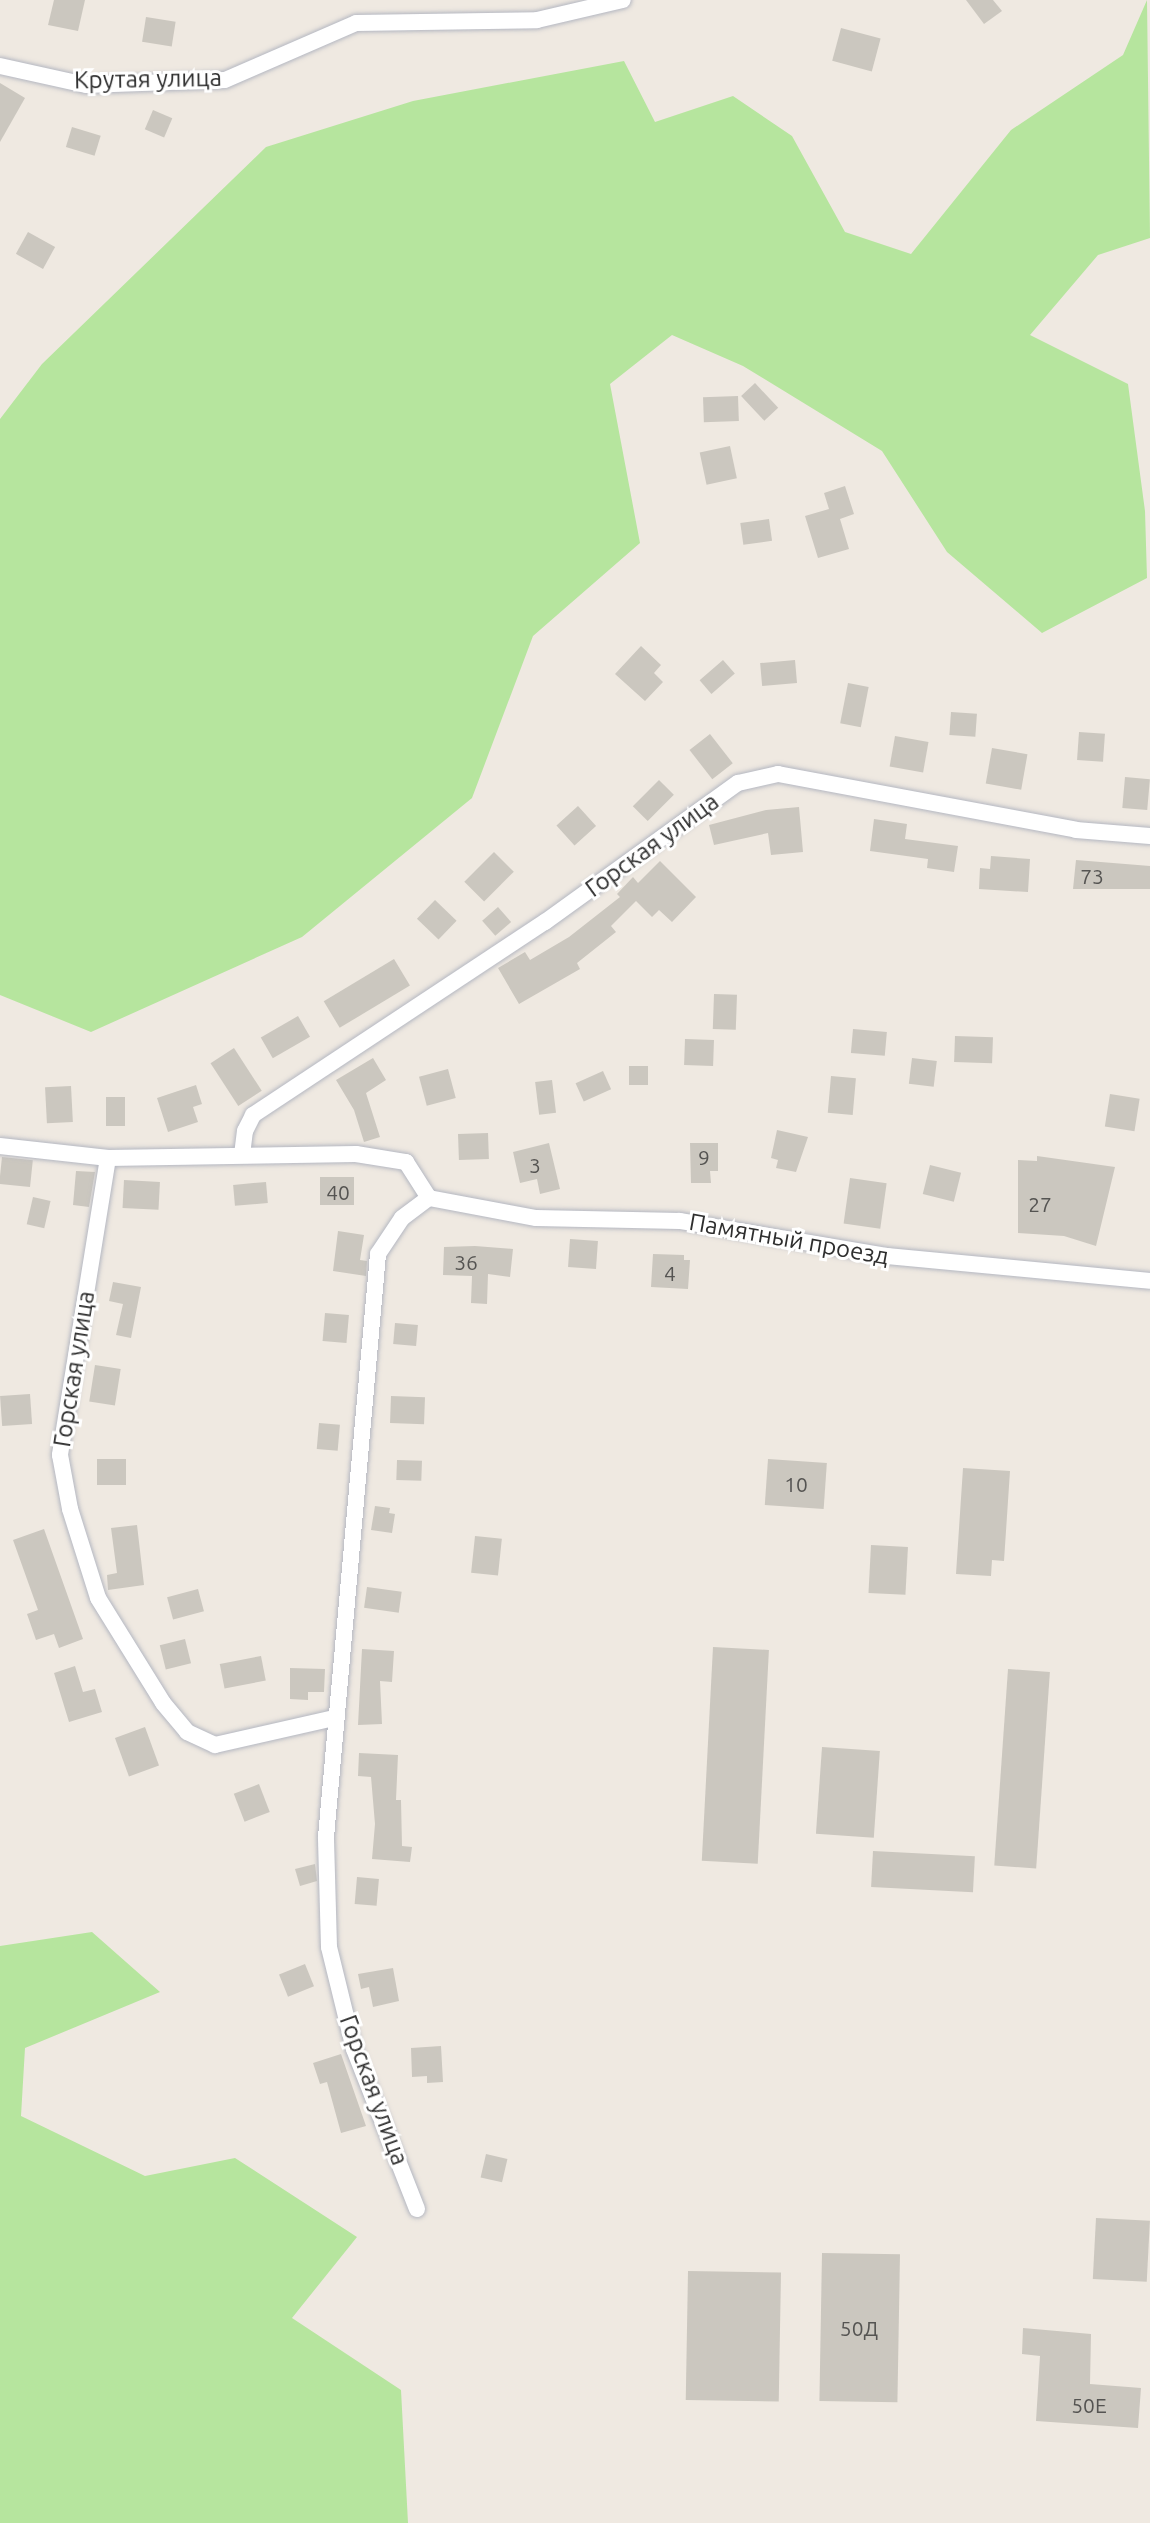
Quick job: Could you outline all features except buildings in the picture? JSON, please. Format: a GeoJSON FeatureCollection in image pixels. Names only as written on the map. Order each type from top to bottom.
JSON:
{"type":"FeatureCollection","features":[{"type":"Feature","properties":{"kind":"street","name":"Крутая улица"},"geometry":{"type":"LineString","coordinates":[[0,66],[86,85],[225,80],[356,23],[537,19],[622,0]]}},
{"type":"Feature","properties":{"kind":"street","name":"Горская улица"},"geometry":{"type":"LineString","coordinates":[[242,1155],[245,1131],[253,1115],[545,922],[738,783],[778,774],[1076,830],[1150,836]]}},
{"type":"Feature","properties":{"kind":"street"},"geometry":{"type":"LineString","coordinates":[[0,1146],[108,1158],[356,1154],[406,1162],[429,1198]]}},
{"type":"Feature","properties":{"kind":"street","name":"Горская улица"},"geometry":{"type":"LineString","coordinates":[[108,1158],[60,1455],[70,1509],[98,1598],[163,1703],[187,1732],[215,1745],[334,1718]]}},
{"type":"Feature","properties":{"kind":"street","name":"Горская улица"},"geometry":{"type":"LineString","coordinates":[[418,2209],[354,2049],[329,1947],[326,1837],[334,1718],[378,1254],[402,1217],[429,1198]]}},
{"type":"Feature","properties":{"kind":"street","name":"Памятный проезд"},"geometry":{"type":"LineString","coordinates":[[429,1198],[536,1218],[680,1221],[887,1256],[1150,1281]]}},
{"type":"Feature","properties":{"kind":"green space"},"geometry":{"type":"Polygon","coordinates":[[[1147,0],[1150,238],[1098,255],[1030,335],[1128,384],[1145,511],[1147,578],[1042,633],[947,552],[882,451],[743,366],[672,335],[610,384],[640,543],[533,636],[472,798],[302,937],[91,1032],[0,995],[0,419],[42,364],[266,147],[413,101],[624,61],[655,122],[733,96],[792,136],[845,232],[911,254],[1011,130],[1123,55],[1147,0]]]}},
{"type":"Feature","properties":{"kind":"green space"},"geometry":{"type":"Polygon","coordinates":[[[92,1932],[160,1992],[25,2048],[21,2116],[145,2176],[235,2158],[357,2237],[292,2318],[401,2390],[408,2523],[0,2523],[0,1946],[92,1932]]]}}]}
